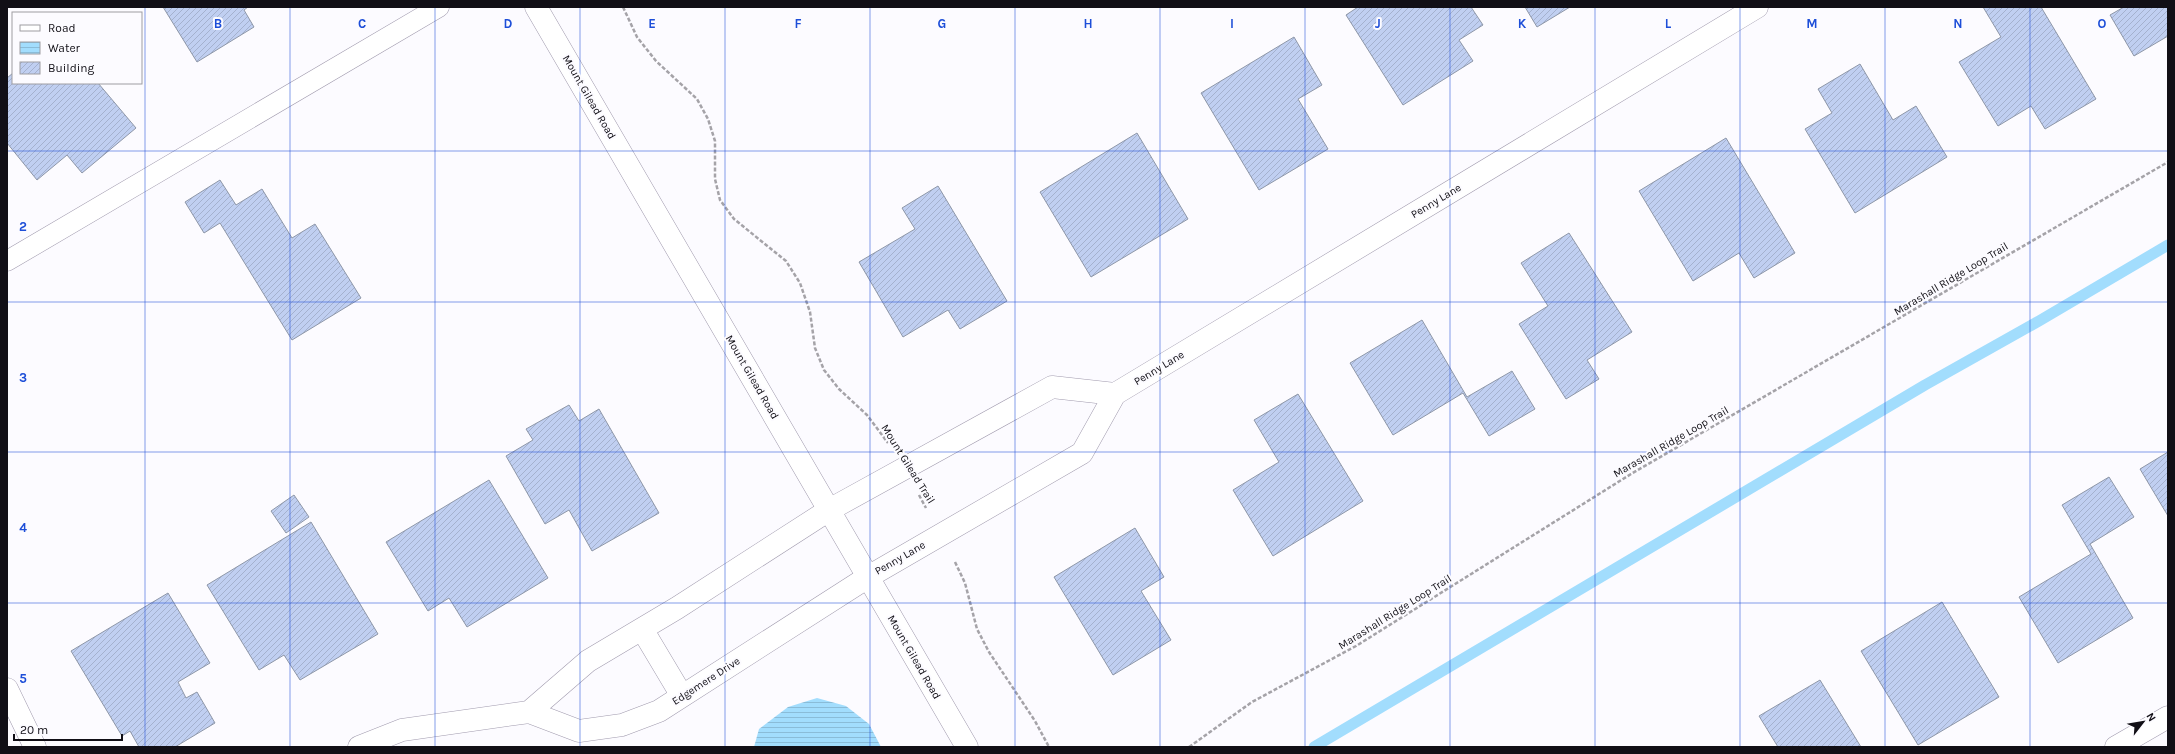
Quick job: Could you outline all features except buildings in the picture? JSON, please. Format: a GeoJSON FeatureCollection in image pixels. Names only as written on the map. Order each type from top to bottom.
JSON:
{"type":"FeatureCollection","features":[{"type":"Feature","properties":{"kind":"street","name":"Mount Gilead Road"},"geometry":{"type":"LineString","coordinates":[[536,7],[967,747]]}},
{"type":"Feature","properties":{"kind":"street","name":"Penny Lane"},"geometry":{"type":"LineString","coordinates":[[868,577],[1082,453],[1115,394],[1747,10]]}},
{"type":"Feature","properties":{"kind":"street"},"geometry":{"type":"LineString","coordinates":[[529,712],[588,661],[642,629],[829,510],[1052,387],[1115,394]]}},
{"type":"Feature","properties":{"kind":"street","name":"Edgemere Drive"},"geometry":{"type":"LineString","coordinates":[[359,747],[402,730],[529,712],[579,731],[622,725],[659,711],[868,577]]}},
{"type":"Feature","properties":{"kind":"street"},"geometry":{"type":"LineString","coordinates":[[642,629],[682,696]]}},
{"type":"Feature","properties":{"kind":"street"},"geometry":{"type":"LineString","coordinates":[[7,689],[35,747]]}},
{"type":"Feature","properties":{"kind":"street"},"geometry":{"type":"LineString","coordinates":[[2116,747],[2168,717]]}},
{"type":"Feature","properties":{"kind":"lane"},"geometry":{"type":"LineString","coordinates":[[7,261],[439,7]]}},
{"type":"Feature","properties":{"kind":"path","name":"Mount Gilead Trail"},"geometry":{"type":"LineString","coordinates":[[623,7],[638,37],[656,61],[697,99],[708,119],[715,141],[715,179],[720,200],[734,219],[786,261],[800,284],[810,312],[815,348],[824,370],[839,390],[867,415],[891,448],[941,534],[965,583],[977,629],[989,652],[1035,721],[1050,747]]}},
{"type":"Feature","properties":{"kind":"path","name":"Marashall Ridge Loop Trail"},"geometry":{"type":"LineString","coordinates":[[1189,747],[1252,702],[1356,646],[1631,474],[2168,162]]}},
{"type":"Feature","properties":{"kind":"water"},"geometry":{"type":"Polygon","coordinates":[[[817,698],[846,706],[869,724],[881,747],[754,747],[759,729],[788,707],[817,698]]]}},
{"type":"Feature","properties":{"kind":"waterway"},"geometry":{"type":"LineString","coordinates":[[1314,747],[1925,385],[2039,321],[2168,245]]}}]}
